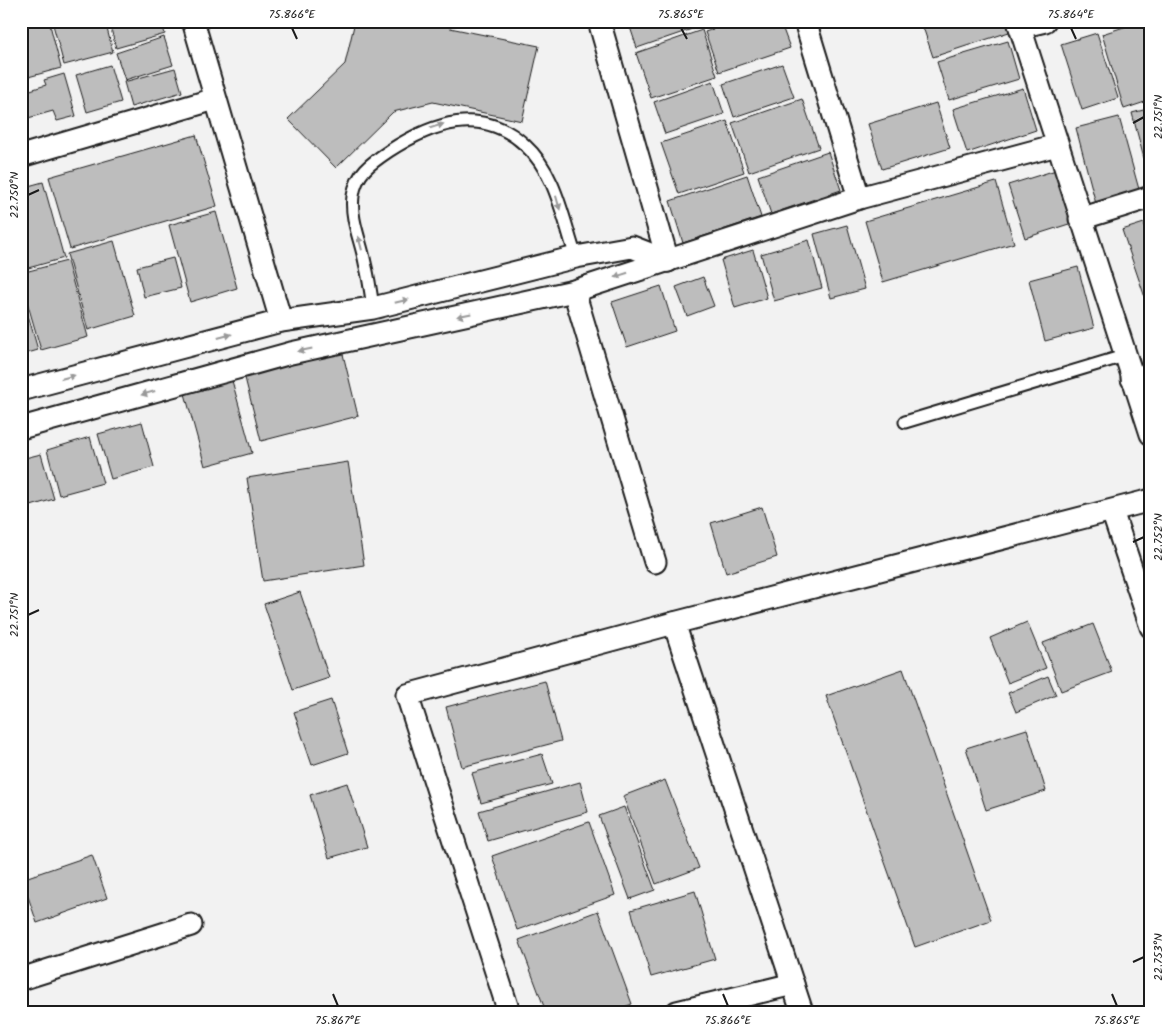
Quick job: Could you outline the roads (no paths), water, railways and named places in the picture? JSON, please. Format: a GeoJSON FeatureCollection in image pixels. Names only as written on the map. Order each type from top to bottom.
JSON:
{"type":"FeatureCollection","features":[{"type":"Feature","properties":{"kind":"street"},"geometry":{"type":"LineString","coordinates":[[193,21],[281,321]]}},
{"type":"Feature","properties":{"kind":"street"},"geometry":{"type":"LineString","coordinates":[[599,21],[668,260]]}},
{"type":"Feature","properties":{"kind":"street"},"geometry":{"type":"LineString","coordinates":[[805,21],[859,198]]}},
{"type":"Feature","properties":{"kind":"street"},"geometry":{"type":"LineString","coordinates":[[1045,21],[1019,24],[1124,356],[1141,376],[1151,434]]}},
{"type":"Feature","properties":{"kind":"street"},"geometry":{"type":"LineString","coordinates":[[21,156],[215,99]]}},
{"type":"Feature","properties":{"kind":"street"},"geometry":{"type":"LineString","coordinates":[[21,428],[291,353],[574,291],[859,198],[1057,145]]}},
{"type":"Feature","properties":{"kind":"street"},"geometry":{"type":"LineString","coordinates":[[1080,219],[1151,197]]}},
{"type":"Feature","properties":{"kind":"street"},"geometry":{"type":"LineString","coordinates":[[21,390],[281,321],[373,308],[576,257],[632,247],[668,260]]}},
{"type":"Feature","properties":{"kind":"street"},"geometry":{"type":"LineString","coordinates":[[574,291],[656,562]]}},
{"type":"Feature","properties":{"kind":"street"},"geometry":{"type":"LineString","coordinates":[[509,1012],[407,696],[674,623],[1151,500]]}},
{"type":"Feature","properties":{"kind":"street"},"geometry":{"type":"LineString","coordinates":[[1112,511],[1151,627]]}},
{"type":"Feature","properties":{"kind":"street"},"geometry":{"type":"LineString","coordinates":[[674,623],[802,1012]]}},
{"type":"Feature","properties":{"kind":"street"},"geometry":{"type":"LineString","coordinates":[[21,979],[192,925]]}},
{"type":"Feature","properties":{"kind":"street"},"geometry":{"type":"LineString","coordinates":[[678,1012],[793,984]]}},
{"type":"Feature","properties":{"kind":"lane"},"geometry":{"type":"LineString","coordinates":[[373,308],[366,263],[353,215],[353,196],[358,177],[372,162],[411,136],[441,124],[471,121],[496,127],[524,144],[545,168],[576,257]]}},
{"type":"Feature","properties":{"kind":"lane"},"geometry":{"type":"LineString","coordinates":[[905,422],[1124,356]]}}]}
